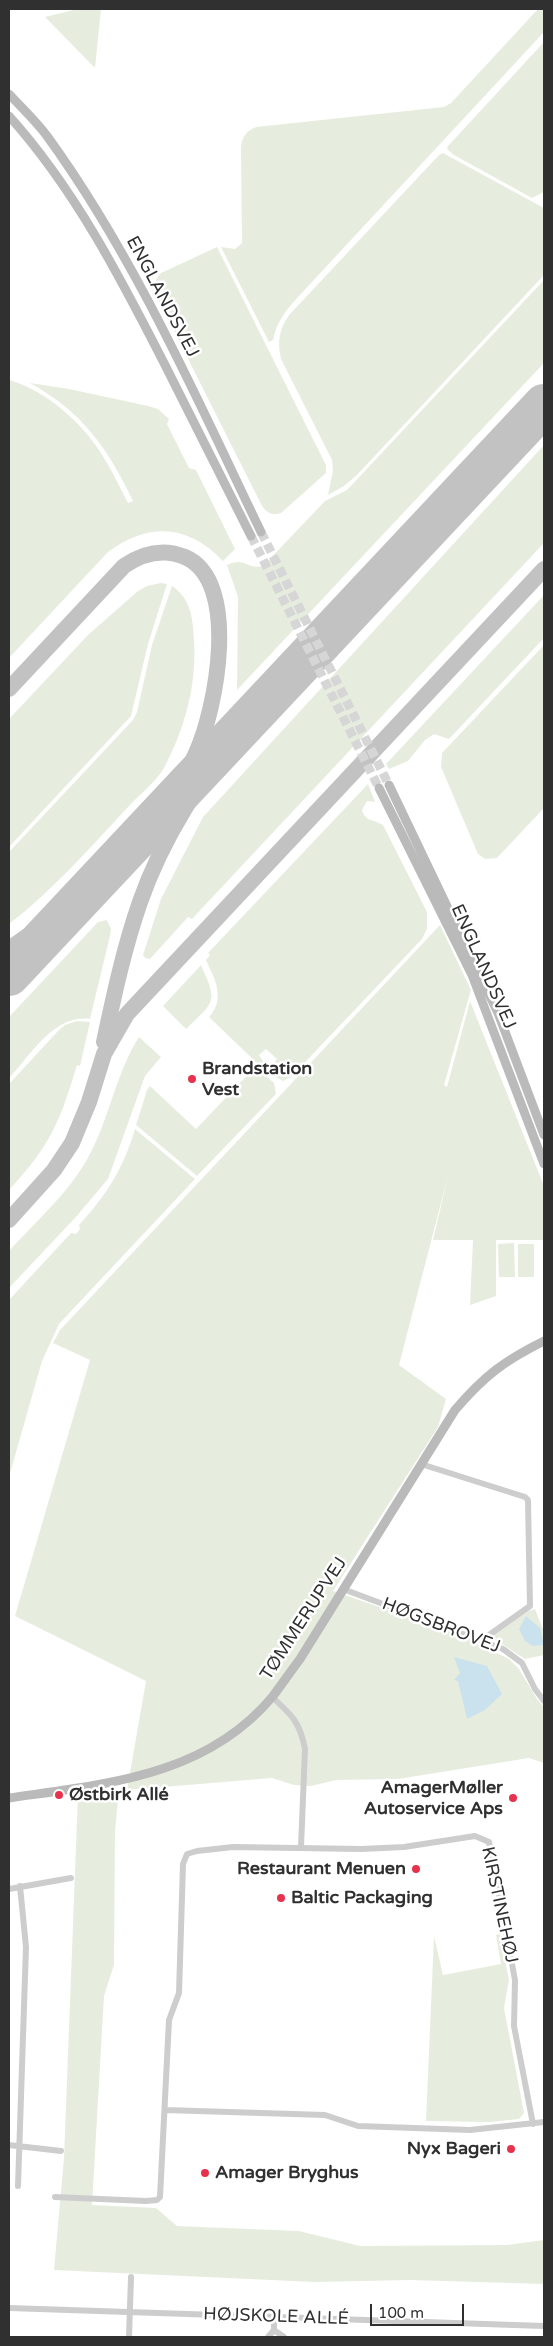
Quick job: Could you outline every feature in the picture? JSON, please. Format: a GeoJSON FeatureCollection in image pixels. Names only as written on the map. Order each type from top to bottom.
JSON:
{"type":"FeatureCollection","features":[{"type":"Feature","properties":{"kind":"main road","name":"ENGLANDSVEJ"},"geometry":{"type":"LineString","coordinates":[[9,94],[47,136],[96,211],[154,310],[261,532]]}},
{"type":"Feature","properties":{"kind":"main road","name":"ENGLANDSVEJ"},"geometry":{"type":"LineString","coordinates":[[9,116],[31,140],[85,219],[141,318],[251,536]]}},
{"type":"Feature","properties":{"kind":"main road","name":"ENGLANDSVEJ"},"geometry":{"type":"LineString","coordinates":[[389,785],[498,1013],[544,1135]]}},
{"type":"Feature","properties":{"kind":"main road","name":"ENGLANDSVEJ"},"geometry":{"type":"LineString","coordinates":[[379,788],[472,975],[544,1164]]}},
{"type":"Feature","properties":{"kind":"main road","name":"TØMMERUPVEJ"},"geometry":{"type":"LineString","coordinates":[[9,1798],[118,1782],[160,1771],[189,1759],[226,1737],[272,1697],[300,1659],[455,1410],[478,1383],[494,1369],[544,1341]]}},
{"type":"Feature","properties":{"kind":"street"},"geometry":{"type":"LineString","coordinates":[[421,1464],[525,1497],[528,1500],[530,1606],[482,1640]]}},
{"type":"Feature","properties":{"kind":"street","name":"HØGSBROVEJ"},"geometry":{"type":"LineString","coordinates":[[343,1589],[503,1649],[522,1663],[544,1702]]}},
{"type":"Feature","properties":{"kind":"street"},"geometry":{"type":"LineString","coordinates":[[272,1697],[291,1714],[302,1735],[305,1749],[302,1847]]}},
{"type":"Feature","properties":{"kind":"street","name":"KIRSTINEHØJ"},"geometry":{"type":"LineString","coordinates":[[55,2197],[157,2200],[161,2192],[169,2020],[179,1993],[185,1859],[187,1854],[197,1851],[233,1847],[361,1849],[404,1847],[475,1836],[489,1842],[515,1980],[514,2026],[533,2124]]}},
{"type":"Feature","properties":{"kind":"street"},"geometry":{"type":"LineString","coordinates":[[9,1889],[71,1878]]}},
{"type":"Feature","properties":{"kind":"street"},"geometry":{"type":"LineString","coordinates":[[18,2186],[26,1947],[20,1886]]}},
{"type":"Feature","properties":{"kind":"street"},"geometry":{"type":"LineString","coordinates":[[165,2110],[325,2115],[358,2126],[470,2130],[544,2122]]}},
{"type":"Feature","properties":{"kind":"street"},"geometry":{"type":"LineString","coordinates":[[9,2145],[61,2150]]}},
{"type":"Feature","properties":{"kind":"street"},"geometry":{"type":"LineString","coordinates":[[129,2337],[131,2276]]}},
{"type":"Feature","properties":{"kind":"street","name":"HØJSKOLE ALLÉ"},"geometry":{"type":"LineString","coordinates":[[9,2308],[544,2326]]}},
{"type":"Feature","properties":{"kind":"street"},"geometry":{"type":"LineString","coordinates":[[268,2337],[274,2330],[274,2317]]}},
{"type":"Feature","properties":{"kind":"street"},"geometry":{"type":"LineString","coordinates":[[274,2330],[284,2337]]}},
{"type":"Feature","properties":{"kind":"green space"},"geometry":{"type":"Polygon","coordinates":[[[78,9],[101,9],[95,68],[45,17],[78,9]]]}},
{"type":"Feature","properties":{"kind":"green space"},"geometry":{"type":"Polygon","coordinates":[[[538,9],[544,9],[544,32],[294,301],[280,321],[273,340],[269,342],[221,247],[235,249],[242,243],[241,149],[245,135],[256,127],[444,107],[451,103],[538,9]]]}},
{"type":"Feature","properties":{"kind":"green space"},"geometry":{"type":"Polygon","coordinates":[[[544,42],[544,192],[532,198],[454,155],[447,149],[544,42]]]}},
{"type":"Feature","properties":{"kind":"green space"},"geometry":{"type":"Polygon","coordinates":[[[443,153],[544,208],[544,275],[357,475],[344,486],[328,495],[333,470],[332,460],[281,359],[279,341],[281,330],[290,314],[439,155],[443,153]]]}},
{"type":"Feature","properties":{"kind":"green space"},"geometry":{"type":"Polygon","coordinates":[[[217,247],[326,465],[326,473],[278,514],[270,513],[262,506],[155,290],[156,280],[161,273],[217,247]]]}},
{"type":"Feature","properties":{"kind":"green space"},"geometry":{"type":"Polygon","coordinates":[[[544,280],[544,363],[237,690],[238,597],[227,565],[242,562],[258,567],[263,566],[325,501],[347,490],[544,280]]]}},
{"type":"Feature","properties":{"kind":"green space"},"geometry":{"type":"Polygon","coordinates":[[[9,380],[37,392],[75,421],[96,445],[128,503],[133,501],[123,482],[103,448],[91,433],[64,406],[30,383],[69,389],[158,409],[169,419],[167,424],[189,468],[196,470],[235,549],[223,561],[196,540],[182,534],[167,531],[153,532],[123,542],[108,552],[9,658],[9,380]]]}},
{"type":"Feature","properties":{"kind":"green space"},"geometry":{"type":"Polygon","coordinates":[[[544,445],[544,543],[192,919],[188,917],[150,959],[145,958],[143,955],[161,899],[203,817],[544,445]]]}},
{"type":"Feature","properties":{"kind":"green space"},"geometry":{"type":"Polygon","coordinates":[[[161,583],[167,584],[148,644],[131,716],[9,847],[9,719],[88,635],[138,591],[147,586],[161,583]]]}},
{"type":"Feature","properties":{"kind":"green space"},"geometry":{"type":"Polygon","coordinates":[[[172,586],[183,597],[190,610],[194,640],[194,673],[184,722],[164,768],[152,783],[56,883],[9,924],[9,852],[133,720],[137,712],[152,645],[172,586]]]}},
{"type":"Feature","properties":{"kind":"green space"},"geometry":{"type":"Polygon","coordinates":[[[544,595],[544,638],[449,739],[434,734],[425,740],[408,761],[389,769],[386,764],[544,595]]]}},
{"type":"Feature","properties":{"kind":"green space"},"geometry":{"type":"Polygon","coordinates":[[[544,645],[544,808],[497,858],[485,859],[478,854],[441,767],[442,753],[544,645]]]}},
{"type":"Feature","properties":{"kind":"green space"},"geometry":{"type":"Polygon","coordinates":[[[368,784],[375,802],[367,801],[362,810],[363,814],[365,817],[383,825],[427,912],[427,929],[422,939],[291,1077],[283,1081],[271,1074],[269,1069],[277,1059],[266,1049],[259,1055],[264,1063],[260,1066],[209,1017],[217,1003],[218,996],[215,982],[206,960],[210,955],[208,953],[368,784]]]}},
{"type":"Feature","properties":{"kind":"green space"},"geometry":{"type":"Polygon","coordinates":[[[107,920],[111,929],[110,936],[90,1019],[77,1019],[54,1029],[9,1078],[9,1017],[98,922],[107,920]]]}},
{"type":"Feature","properties":{"kind":"green space"},"geometry":{"type":"Polygon","coordinates":[[[440,925],[471,990],[444,1085],[447,1087],[470,1001],[544,1186],[544,1240],[496,1240],[496,1296],[470,1305],[473,1240],[433,1240],[448,1176],[399,1365],[446,1399],[438,1427],[333,1591],[461,1635],[509,1659],[519,1669],[544,1707],[544,1763],[529,1758],[398,1779],[336,1780],[311,1786],[294,1785],[272,1778],[127,1790],[146,1681],[15,1616],[90,1360],[53,1343],[60,1330],[440,925]]]}},
{"type":"Feature","properties":{"kind":"green space"},"geometry":{"type":"Polygon","coordinates":[[[201,965],[210,987],[211,1001],[203,1013],[186,1029],[163,1006],[201,965]]]}},
{"type":"Feature","properties":{"kind":"green space"},"geometry":{"type":"Polygon","coordinates":[[[77,1021],[90,1022],[80,1066],[77,1065],[59,1118],[44,1146],[35,1160],[9,1190],[9,1084],[57,1032],[65,1025],[77,1021]]]}},
{"type":"Feature","properties":{"kind":"green space"},"geometry":{"type":"Polygon","coordinates":[[[139,1037],[161,1057],[145,1076],[108,1179],[75,1218],[9,1288],[9,1251],[53,1205],[82,1168],[97,1140],[124,1065],[139,1037]]]}},
{"type":"Feature","properties":{"kind":"green space"},"geometry":{"type":"Polygon","coordinates":[[[255,1067],[274,1083],[276,1094],[197,1176],[136,1125],[150,1086],[196,1129],[255,1067]]]}},
{"type":"Feature","properties":{"kind":"green space"},"geometry":{"type":"Polygon","coordinates":[[[135,1129],[195,1179],[59,1324],[42,1361],[9,1477],[9,1300],[71,1233],[76,1234],[80,1229],[79,1225],[106,1192],[120,1168],[135,1129]]]}},
{"type":"Feature","properties":{"kind":"green space"},"geometry":{"type":"Polygon","coordinates":[[[514,1243],[515,1277],[499,1277],[498,1244],[514,1243]]]}},
{"type":"Feature","properties":{"kind":"green space"},"geometry":{"type":"Polygon","coordinates":[[[518,1244],[534,1244],[534,1277],[518,1277],[518,1244]]]}},
{"type":"Feature","properties":{"kind":"green space"},"geometry":{"type":"Polygon","coordinates":[[[535,1609],[544,1632],[544,1655],[525,1659],[491,1637],[528,1611],[535,1609]]]}},
{"type":"Feature","properties":{"kind":"green space"},"geometry":{"type":"Polygon","coordinates":[[[119,1790],[115,1831],[114,1965],[104,1996],[92,2205],[156,2208],[177,2226],[299,2231],[360,2246],[507,2245],[544,2240],[544,2284],[410,2280],[314,2282],[54,2270],[64,2158],[78,1795],[119,1790]]]}},
{"type":"Feature","properties":{"kind":"green space"},"geometry":{"type":"Polygon","coordinates":[[[500,1934],[509,1980],[504,2008],[524,2113],[519,2119],[490,2122],[426,2121],[434,1936],[443,1975],[501,1964],[496,1935],[500,1934]]]}},
{"type":"Feature","properties":{"kind":"water"},"geometry":{"type":"Polygon","coordinates":[[[526,1616],[540,1628],[544,1645],[533,1646],[525,1641],[519,1629],[526,1616]]]}},
{"type":"Feature","properties":{"kind":"water"},"geometry":{"type":"Polygon","coordinates":[[[454,1657],[487,1666],[502,1694],[485,1710],[467,1719],[458,1681],[454,1680],[460,1673],[454,1657]]]}},
{"type":"Feature","properties":{"kind":"taxiway"},"geometry":{"type":"LineString","coordinates":[[9,689],[124,566],[138,558],[161,552],[185,557],[202,571],[213,592],[218,618],[219,648],[211,708],[204,733],[192,763],[151,823]]}},
{"type":"Feature","properties":{"kind":"taxiway"},"geometry":{"type":"LineString","coordinates":[[9,1220],[54,1170],[72,1143],[89,1102],[104,1054],[127,1014],[544,569]]}},
{"type":"Feature","properties":{"kind":"taxiway"},"geometry":{"type":"LineString","coordinates":[[104,1042],[124,954],[149,878],[184,809],[243,725]]}},
{"type":"Feature","properties":{"kind":"taxiway"},"geometry":{"type":"LineString","coordinates":[[9,949],[47,922],[110,867]]}},
{"type":"Feature","properties":{"kind":"runway"},"geometry":{"type":"LineString","coordinates":[[9,975],[544,405]]}},
{"type":"Feature","properties":{"kind":"tunnel"},"geometry":{"type":"LineString","coordinates":[[261,532],[389,785]]}},
{"type":"Feature","properties":{"kind":"tunnel"},"geometry":{"type":"LineString","coordinates":[[251,536],[379,788]]}},
{"type":"Feature","properties":{"kind":"place","name":"Brandstation Vest"},"geometry":{"type":"Point","coordinates":[192,1079]}},
{"type":"Feature","properties":{"kind":"place","name":"Østbirk Allé"},"geometry":{"type":"Point","coordinates":[59,1795]}},
{"type":"Feature","properties":{"kind":"place","name":"AmagerMøller Autoservice Aps"},"geometry":{"type":"Point","coordinates":[513,1798]}},
{"type":"Feature","properties":{"kind":"place","name":"Restaurant Menuen"},"geometry":{"type":"Point","coordinates":[416,1869]}},
{"type":"Feature","properties":{"kind":"place","name":"Baltic Packaging"},"geometry":{"type":"Point","coordinates":[281,1898]}},
{"type":"Feature","properties":{"kind":"place","name":"Nyx Bageri"},"geometry":{"type":"Point","coordinates":[511,2149]}},
{"type":"Feature","properties":{"kind":"place","name":"Amager Bryghus"},"geometry":{"type":"Point","coordinates":[205,2173]}}]}
